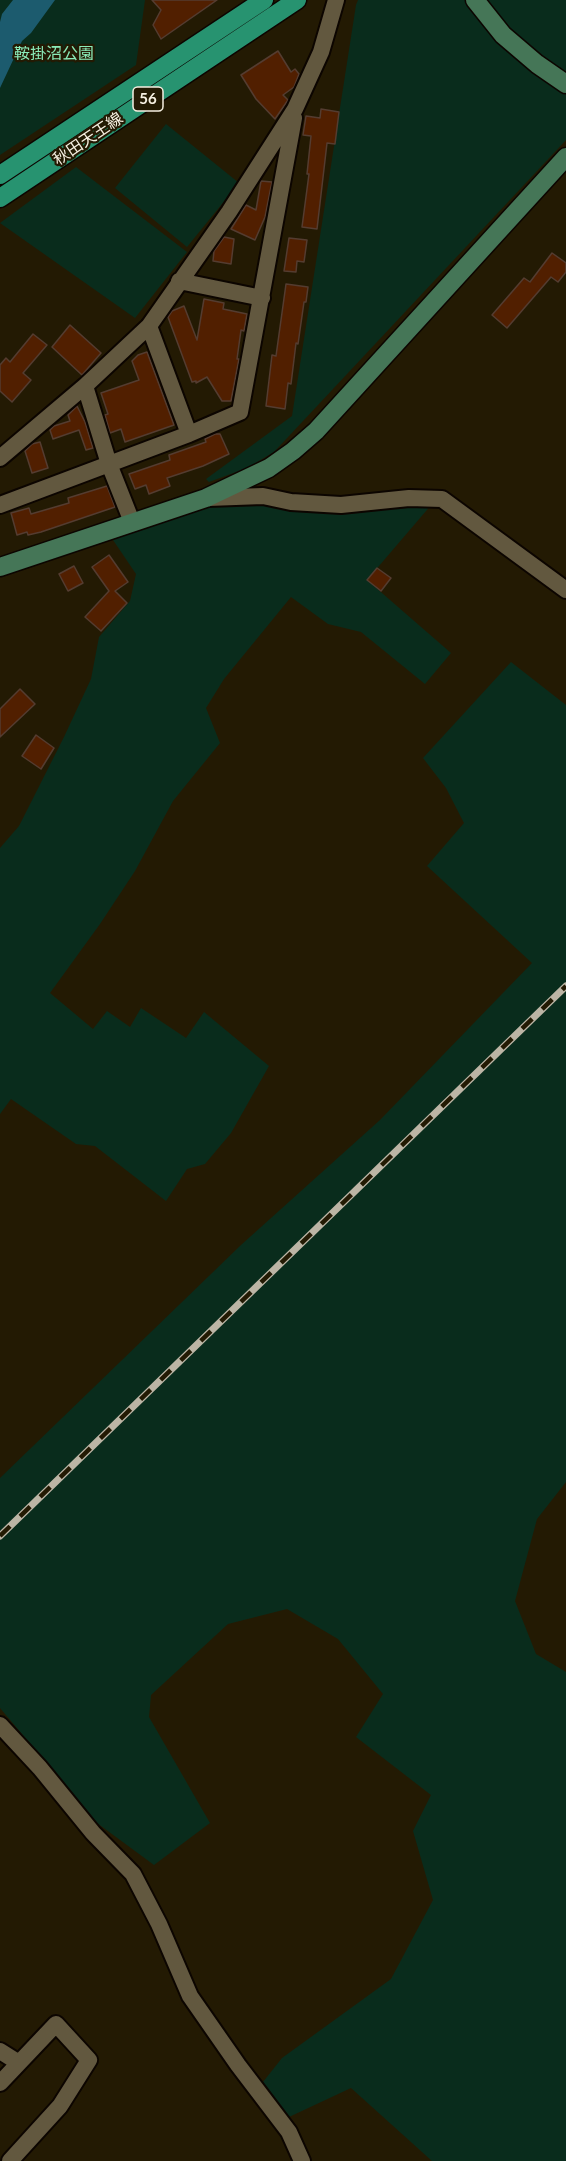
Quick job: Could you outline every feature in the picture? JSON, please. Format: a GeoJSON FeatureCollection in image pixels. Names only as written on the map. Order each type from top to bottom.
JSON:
{"type":"FeatureCollection","features":[{"type":"Feature","properties":{"kind":"main road","name":"秋田天王線"},"geometry":{"type":"LineString","coordinates":[[0,175],[264,0]]}},
{"type":"Feature","properties":{"kind":"main road","name":"秋田天王線"},"geometry":{"type":"LineString","coordinates":[[0,198],[297,0]]}},
{"type":"Feature","properties":{"kind":"street"},"geometry":{"type":"LineString","coordinates":[[0,458],[85,386],[149,326],[230,212],[296,109],[321,51],[336,0]]}},
{"type":"Feature","properties":{"kind":"street"},"geometry":{"type":"LineString","coordinates":[[475,0],[504,35],[537,64],[566,84]]}},
{"type":"Feature","properties":{"kind":"street"},"geometry":{"type":"LineString","coordinates":[[0,505],[189,434],[240,412],[296,109]]}},
{"type":"Feature","properties":{"kind":"street"},"geometry":{"type":"LineString","coordinates":[[0,567],[206,498],[268,468],[293,451],[316,431],[566,157]]}},
{"type":"Feature","properties":{"kind":"street"},"geometry":{"type":"LineString","coordinates":[[179,281],[262,298]]}},
{"type":"Feature","properties":{"kind":"street"},"geometry":{"type":"LineString","coordinates":[[149,326],[189,434]]}},
{"type":"Feature","properties":{"kind":"street"},"geometry":{"type":"LineString","coordinates":[[85,386],[109,464],[132,522]]}},
{"type":"Feature","properties":{"kind":"street"},"geometry":{"type":"LineString","coordinates":[[206,498],[263,496],[291,502],[341,505],[409,498],[442,500],[566,590]]}},
{"type":"Feature","properties":{"kind":"street"},"geometry":{"type":"LineString","coordinates":[[0,1725],[40,1768],[93,1833],[133,1874],[159,1924],[190,1996],[238,2065],[289,2132],[302,2161]]}},
{"type":"Feature","properties":{"kind":"street"},"geometry":{"type":"LineString","coordinates":[[0,2082],[56,2024],[89,2060],[60,2106],[10,2161]]}},
{"type":"Feature","properties":{"kind":"street"},"geometry":{"type":"LineString","coordinates":[[0,2051],[19,2062]]}},
{"type":"Feature","properties":{"kind":"green space","name":"鞍掛沼公園"},"geometry":{"type":"Polygon","coordinates":[[[0,0],[145,0],[136,65],[0,155],[0,0]]]}},
{"type":"Feature","properties":{"kind":"green space"},"geometry":{"type":"Polygon","coordinates":[[[358,0],[566,0],[566,140],[274,452],[247,468],[209,482],[206,479],[292,416],[358,0]]]}},
{"type":"Feature","properties":{"kind":"green space"},"geometry":{"type":"Polygon","coordinates":[[[166,124],[239,183],[187,247],[115,188],[166,124]]]}},
{"type":"Feature","properties":{"kind":"green space"},"geometry":{"type":"Polygon","coordinates":[[[76,167],[187,252],[135,318],[0,223],[76,167]]]}},
{"type":"Feature","properties":{"kind":"green space"},"geometry":{"type":"Polygon","coordinates":[[[432,504],[367,580],[451,653],[425,684],[361,632],[328,624],[291,597],[224,679],[206,708],[220,743],[173,801],[135,871],[50,993],[93,1029],[107,1011],[130,1027],[141,1008],[186,1038],[204,1012],[269,1066],[231,1133],[205,1164],[187,1169],[166,1201],[95,1146],[76,1144],[11,1099],[0,1114],[0,848],[19,826],[64,737],[91,679],[99,637],[130,601],[136,574],[111,537],[204,506],[432,504]]]}},
{"type":"Feature","properties":{"kind":"green space"},"geometry":{"type":"Polygon","coordinates":[[[511,662],[566,705],[566,1482],[537,1519],[515,1601],[536,1654],[566,1672],[566,2161],[432,2161],[351,2088],[289,2117],[263,2082],[282,2058],[391,1979],[433,1900],[413,1831],[431,1795],[356,1737],[383,1694],[338,1639],[287,1609],[228,1624],[151,1695],[149,1717],[210,1823],[154,1865],[97,1823],[0,1708],[0,1478],[241,1245],[380,1120],[532,963],[427,866],[464,823],[446,788],[423,758],[511,662]]]}},
{"type":"Feature","properties":{"kind":"water"},"geometry":{"type":"Polygon","coordinates":[[[13,0],[55,0],[31,33],[22,41],[0,88],[0,22],[2,14],[13,0]]]}},
{"type":"Feature","properties":{"kind":"building"},"geometry":{"type":"Polygon","coordinates":[[[152,0],[217,0],[161,39],[153,25],[161,10],[152,0]]]}},
{"type":"Feature","properties":{"kind":"building"},"geometry":{"type":"Polygon","coordinates":[[[278,51],[291,72],[295,69],[299,74],[294,87],[283,95],[288,100],[275,119],[256,99],[241,75],[278,51]]]}},
{"type":"Feature","properties":{"kind":"building"},"geometry":{"type":"Polygon","coordinates":[[[321,109],[339,112],[335,144],[327,143],[317,229],[302,227],[311,136],[303,135],[306,116],[320,118],[321,109]]]}},
{"type":"Feature","properties":{"kind":"building"},"geometry":{"type":"Polygon","coordinates":[[[261,181],[272,182],[265,217],[255,240],[231,229],[246,205],[256,210],[261,181]]]}},
{"type":"Feature","properties":{"kind":"building"},"geometry":{"type":"Polygon","coordinates":[[[224,237],[234,239],[231,264],[213,261],[214,251],[224,237]]]}},
{"type":"Feature","properties":{"kind":"building"},"geometry":{"type":"Polygon","coordinates":[[[289,238],[307,240],[304,262],[297,261],[296,272],[284,271],[289,238]]]}},
{"type":"Feature","properties":{"kind":"building"},"geometry":{"type":"Polygon","coordinates":[[[552,253],[566,263],[566,272],[558,282],[551,277],[507,328],[492,315],[524,278],[530,282],[552,253]]]}},
{"type":"Feature","properties":{"kind":"building"},"geometry":{"type":"Polygon","coordinates":[[[286,284],[308,287],[298,344],[296,343],[291,384],[288,383],[285,409],[266,406],[272,355],[276,356],[286,284]]]}},
{"type":"Feature","properties":{"kind":"building"},"geometry":{"type":"Polygon","coordinates":[[[204,299],[224,303],[223,309],[247,314],[244,331],[241,330],[237,359],[239,359],[231,401],[222,401],[207,377],[196,383],[196,381],[192,382],[168,317],[172,311],[184,306],[197,340],[204,299]]]}},
{"type":"Feature","properties":{"kind":"building"},"geometry":{"type":"Polygon","coordinates":[[[70,325],[101,353],[82,375],[52,347],[70,325]]]}},
{"type":"Feature","properties":{"kind":"building"},"geometry":{"type":"Polygon","coordinates":[[[33,334],[47,345],[23,373],[31,380],[12,402],[0,391],[0,365],[6,358],[10,362],[33,334]]]}},
{"type":"Feature","properties":{"kind":"building"},"geometry":{"type":"Polygon","coordinates":[[[147,352],[174,425],[125,442],[121,429],[110,433],[105,415],[108,414],[101,393],[139,380],[132,361],[138,355],[147,352]]]}},
{"type":"Feature","properties":{"kind":"building"},"geometry":{"type":"Polygon","coordinates":[[[77,406],[93,448],[86,450],[79,430],[53,439],[50,430],[54,426],[70,421],[68,415],[77,406]]]}},
{"type":"Feature","properties":{"kind":"building"},"geometry":{"type":"Polygon","coordinates":[[[220,434],[229,454],[203,466],[167,478],[170,486],[149,494],[146,485],[135,489],[129,474],[170,460],[169,455],[206,442],[205,439],[220,434]]]}},
{"type":"Feature","properties":{"kind":"building"},"geometry":{"type":"Polygon","coordinates":[[[40,442],[48,468],[32,473],[25,451],[32,444],[40,442]]]}},
{"type":"Feature","properties":{"kind":"building"},"geometry":{"type":"Polygon","coordinates":[[[107,486],[115,507],[41,532],[17,535],[11,513],[29,508],[31,514],[69,503],[68,498],[107,486]]]}},
{"type":"Feature","properties":{"kind":"building"},"geometry":{"type":"Polygon","coordinates":[[[109,555],[128,582],[115,591],[127,603],[101,631],[85,617],[109,591],[92,567],[109,555]]]}},
{"type":"Feature","properties":{"kind":"building"},"geometry":{"type":"Polygon","coordinates":[[[74,566],[83,583],[68,591],[59,574],[74,566]]]}},
{"type":"Feature","properties":{"kind":"building"},"geometry":{"type":"Polygon","coordinates":[[[377,568],[391,578],[381,591],[367,580],[377,568]]]}},
{"type":"Feature","properties":{"kind":"building"},"geometry":{"type":"Polygon","coordinates":[[[20,689],[35,704],[0,737],[0,709],[20,689]]]}},
{"type":"Feature","properties":{"kind":"building"},"geometry":{"type":"Polygon","coordinates":[[[36,735],[54,748],[41,769],[22,756],[36,735]]]}},
{"type":"Feature","properties":{"kind":"railway"},"geometry":{"type":"LineString","coordinates":[[0,1536],[566,986]]}}]}
